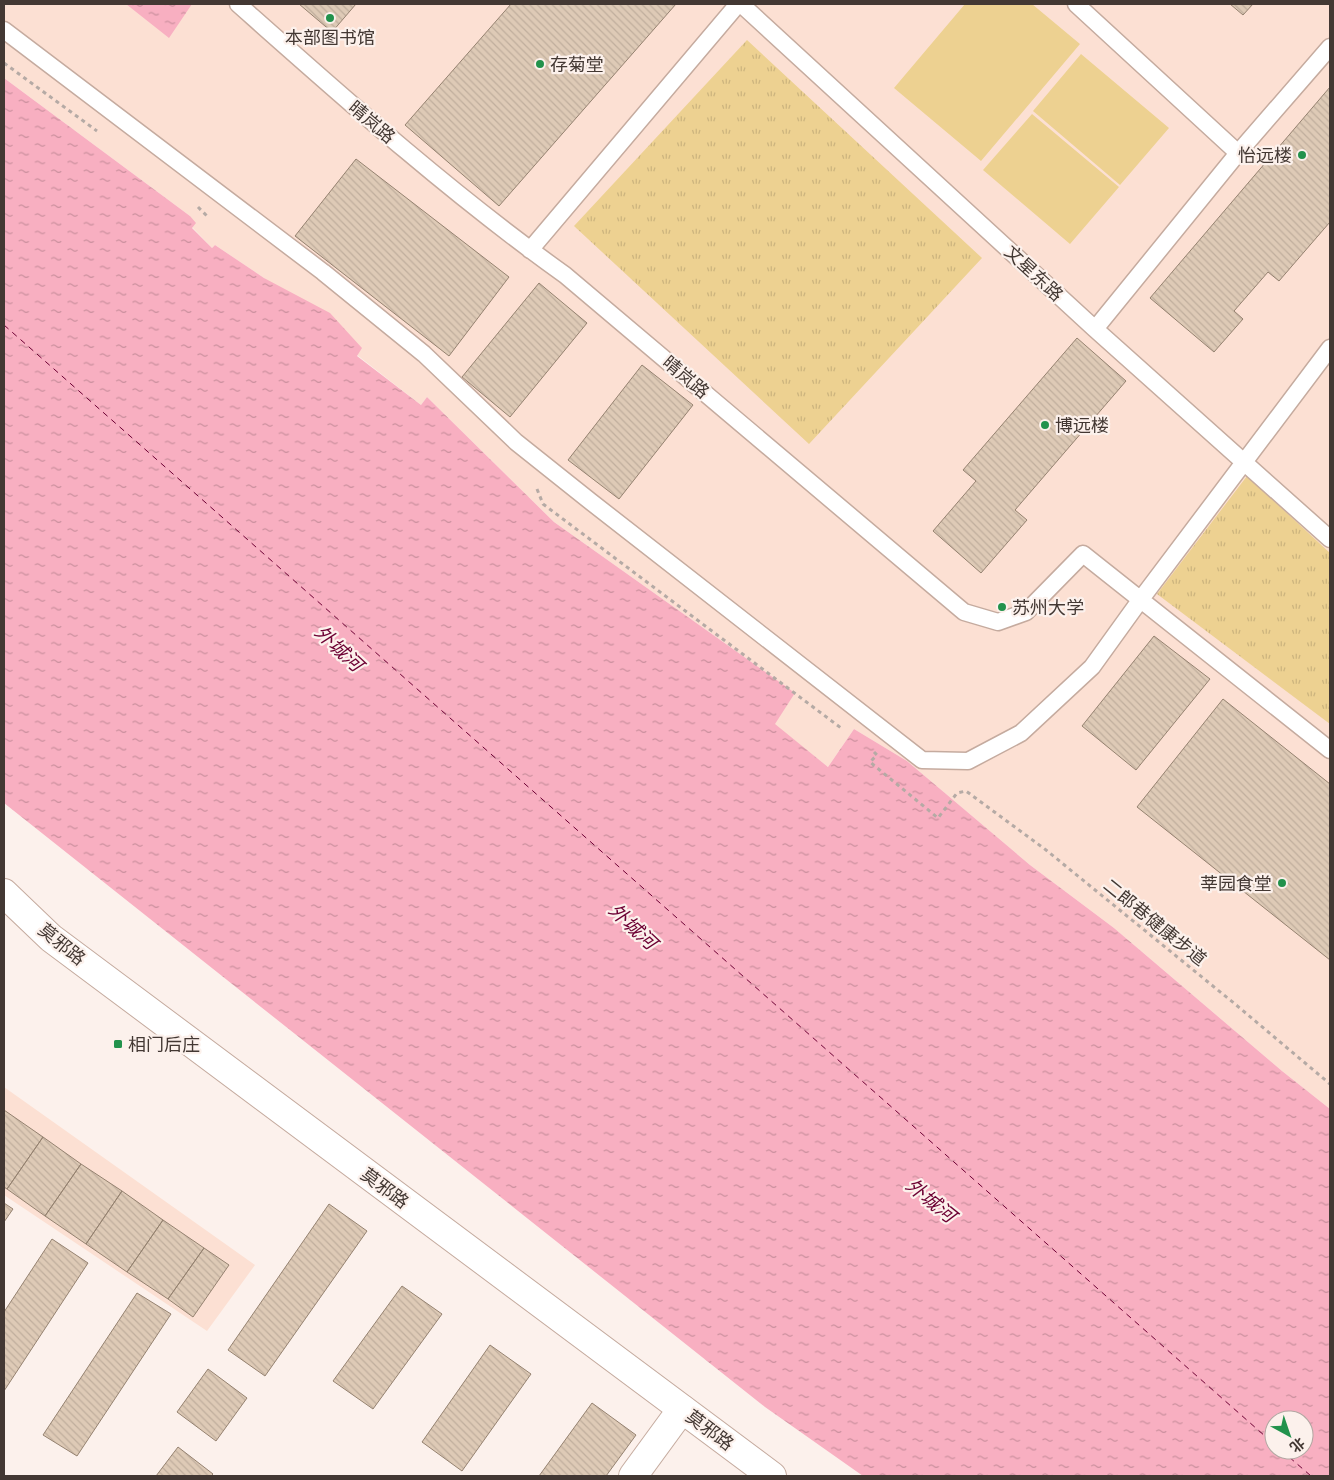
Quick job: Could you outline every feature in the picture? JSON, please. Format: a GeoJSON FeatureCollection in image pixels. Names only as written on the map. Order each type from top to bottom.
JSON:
{"type":"FeatureCollection","features":[{"type":"Feature","properties":{"kind":"main road","name":"莫邪路"},"geometry":{"type":"LineString","coordinates":[[4,893],[51,938],[772,1476]]}},
{"type":"Feature","properties":{"kind":"main road"},"geometry":{"type":"LineString","coordinates":[[633,1476],[682,1409]]}},
{"type":"Feature","properties":{"kind":"lane","name":"晴岚路"},"geometry":{"type":"LineString","coordinates":[[238,4],[376,126],[530,250],[573,282],[964,612],[998,622],[1026,612],[1083,554],[1141,599]]}},
{"type":"Feature","properties":{"kind":"lane"},"geometry":{"type":"LineString","coordinates":[[530,250],[739,4]]}},
{"type":"Feature","properties":{"kind":"lane","name":"文星东路"},"geometry":{"type":"LineString","coordinates":[[739,4],[1330,539]]}},
{"type":"Feature","properties":{"kind":"lane"},"geometry":{"type":"LineString","coordinates":[[1076,4],[1238,153]]}},
{"type":"Feature","properties":{"kind":"lane"},"geometry":{"type":"LineString","coordinates":[[4,30],[323,272],[424,354],[516,442],[922,760],[968,760],[1021,733],[1092,667],[1330,348]]}},
{"type":"Feature","properties":{"kind":"lane"},"geometry":{"type":"LineString","coordinates":[[1096,329],[1238,153],[1330,46]]}},
{"type":"Feature","properties":{"kind":"lane"},"geometry":{"type":"LineString","coordinates":[[1141,599],[1330,750]]}},
{"type":"Feature","properties":{"kind":"path"},"geometry":{"type":"LineString","coordinates":[[534,483],[543,504],[846,731]]}},
{"type":"Feature","properties":{"kind":"path","name":"二郎巷健康步道"},"geometry":{"type":"LineString","coordinates":[[869,749],[876,755],[870,762],[938,818],[958,793],[966,791],[1046,850],[1330,1084]]}},
{"type":"Feature","properties":{"kind":"shaded area","name":"苏州大学"},"geometry":{"type":"Polygon","coordinates":[[[4,4],[1330,4],[1330,1109],[1282,1071],[1114,928],[1030,865],[907,761],[854,729],[828,767],[774,724],[795,693],[554,522],[427,397],[421,405],[264,278],[215,245],[212,248],[192,227],[190,216],[4,78],[4,4]]]}},
{"type":"Feature","properties":{"kind":"shaded area"},"geometry":{"type":"Polygon","coordinates":[[[4,1087],[255,1265],[207,1331],[4,1195],[4,1087]]]}},
{"type":"Feature","properties":{"kind":"green space"},"geometry":{"type":"Polygon","coordinates":[[[965,4],[1032,4],[1080,44],[981,161],[894,88],[965,4]]]}},
{"type":"Feature","properties":{"kind":"green space"},"geometry":{"type":"Polygon","coordinates":[[[747,40],[982,258],[809,444],[574,226],[747,40]]]}},
{"type":"Feature","properties":{"kind":"green space"},"geometry":{"type":"Polygon","coordinates":[[[1081,54],[1169,128],[1120,185],[1033,111],[1081,54]]]}},
{"type":"Feature","properties":{"kind":"green space"},"geometry":{"type":"Polygon","coordinates":[[[1032,114],[1119,187],[1070,244],[983,170],[1032,114]]]}},
{"type":"Feature","properties":{"kind":"green space"},"geometry":{"type":"Polygon","coordinates":[[[1247,476],[1330,553],[1330,724],[1157,594],[1247,476]]]}},
{"type":"Feature","properties":{"kind":"water"},"geometry":{"type":"Polygon","coordinates":[[[126,4],[192,4],[169,38],[126,4]]]}},
{"type":"Feature","properties":{"kind":"water","name":"外城河"},"geometry":{"type":"Polygon","coordinates":[[[4,78],[190,216],[196,223],[192,228],[212,248],[215,245],[264,278],[330,313],[362,348],[357,356],[421,405],[427,397],[554,522],[795,693],[775,724],[828,767],[854,729],[907,761],[1030,865],[1114,928],[1282,1071],[1330,1109],[1330,1476],[863,1476],[765,1407],[4,803],[4,78]]]}},
{"type":"Feature","properties":{"kind":"building","name":"本部图书馆"},"geometry":{"type":"Polygon","coordinates":[[[299,4],[356,4],[332,32],[299,4]]]}},
{"type":"Feature","properties":{"kind":"building","name":"存菊堂"},"geometry":{"type":"Polygon","coordinates":[[[511,4],[676,4],[499,206],[405,125],[511,4]]]}},
{"type":"Feature","properties":{"kind":"building"},"geometry":{"type":"Polygon","coordinates":[[[1230,4],[1253,4],[1243,15],[1230,4]]]}},
{"type":"Feature","properties":{"kind":"building","name":"怡远楼"},"geometry":{"type":"Polygon","coordinates":[[[1330,87],[1330,222],[1279,281],[1268,272],[1234,311],[1243,319],[1214,352],[1150,298],[1330,87]]]}},
{"type":"Feature","properties":{"kind":"building"},"geometry":{"type":"Polygon","coordinates":[[[356,159],[509,277],[449,356],[295,236],[356,159]]]}},
{"type":"Feature","properties":{"kind":"building"},"geometry":{"type":"Polygon","coordinates":[[[539,283],[587,323],[510,417],[462,377],[539,283]]]}},
{"type":"Feature","properties":{"kind":"building","name":"博远楼"},"geometry":{"type":"Polygon","coordinates":[[[1077,338],[1126,381],[1015,510],[1027,520],[981,573],[933,531],[976,481],[963,470],[1077,338]]]}},
{"type":"Feature","properties":{"kind":"building"},"geometry":{"type":"Polygon","coordinates":[[[642,365],[693,405],[619,499],[568,460],[642,365]]]}},
{"type":"Feature","properties":{"kind":"building"},"geometry":{"type":"Polygon","coordinates":[[[1154,636],[1210,679],[1136,770],[1082,726],[1154,636]]]}},
{"type":"Feature","properties":{"kind":"building","name":"莘园食堂"},"geometry":{"type":"Polygon","coordinates":[[[1223,699],[1330,784],[1330,960],[1137,807],[1223,699]]]}},
{"type":"Feature","properties":{"kind":"building"},"geometry":{"type":"Polygon","coordinates":[[[4,1110],[43,1137],[7,1189],[4,1187],[4,1110]]]}},
{"type":"Feature","properties":{"kind":"building"},"geometry":{"type":"Polygon","coordinates":[[[43,1137],[81,1164],[45,1216],[7,1189],[43,1137]]]}},
{"type":"Feature","properties":{"kind":"building"},"geometry":{"type":"Polygon","coordinates":[[[81,1164],[122,1191],[86,1244],[45,1216],[81,1164]]]}},
{"type":"Feature","properties":{"kind":"building"},"geometry":{"type":"Polygon","coordinates":[[[122,1191],[163,1220],[127,1272],[86,1244],[122,1191]]]}},
{"type":"Feature","properties":{"kind":"building"},"geometry":{"type":"Polygon","coordinates":[[[4,1203],[13,1209],[4,1222],[4,1203]]]}},
{"type":"Feature","properties":{"kind":"building"},"geometry":{"type":"Polygon","coordinates":[[[329,1204],[367,1231],[265,1376],[228,1350],[329,1204]]]}},
{"type":"Feature","properties":{"kind":"building"},"geometry":{"type":"Polygon","coordinates":[[[163,1220],[204,1248],[168,1299],[127,1272],[163,1220]]]}},
{"type":"Feature","properties":{"kind":"building"},"geometry":{"type":"Polygon","coordinates":[[[52,1239],[88,1263],[4,1391],[4,1312],[52,1239]]]}},
{"type":"Feature","properties":{"kind":"building"},"geometry":{"type":"Polygon","coordinates":[[[204,1248],[229,1265],[193,1317],[168,1299],[204,1248]]]}},
{"type":"Feature","properties":{"kind":"building"},"geometry":{"type":"Polygon","coordinates":[[[402,1286],[442,1314],[373,1409],[333,1381],[402,1286]]]}},
{"type":"Feature","properties":{"kind":"building"},"geometry":{"type":"Polygon","coordinates":[[[137,1293],[171,1314],[77,1456],[43,1435],[137,1293]]]}},
{"type":"Feature","properties":{"kind":"building"},"geometry":{"type":"Polygon","coordinates":[[[490,1345],[531,1374],[462,1471],[422,1442],[490,1345]]]}},
{"type":"Feature","properties":{"kind":"building"},"geometry":{"type":"Polygon","coordinates":[[[208,1369],[247,1398],[216,1441],[177,1412],[208,1369]]]}},
{"type":"Feature","properties":{"kind":"building"},"geometry":{"type":"Polygon","coordinates":[[[592,1403],[636,1435],[606,1476],[539,1476],[592,1403]]]}},
{"type":"Feature","properties":{"kind":"building"},"geometry":{"type":"Polygon","coordinates":[[[178,1447],[213,1474],[211,1476],[156,1476],[178,1447]]]}},
{"type":"Feature","properties":{"kind":"ferry route"},"geometry":{"type":"LineString","coordinates":[[4,325],[1264,1435]]}},
{"type":"Feature","properties":{"kind":"ferry route"},"geometry":{"type":"LineString","coordinates":[[1293,1460],[1311,1476]]}},
{"type":"Feature","properties":{"kind":"place","name":"本部图书馆"},"geometry":{"type":"Point","coordinates":[330,18]}},
{"type":"Feature","properties":{"kind":"place","name":"存菊堂"},"geometry":{"type":"Point","coordinates":[540,64]}},
{"type":"Feature","properties":{"kind":"place","name":"怡远楼"},"geometry":{"type":"Point","coordinates":[1302,155]}},
{"type":"Feature","properties":{"kind":"place","name":"博远楼"},"geometry":{"type":"Point","coordinates":[1045,425]}},
{"type":"Feature","properties":{"kind":"place","name":"苏州大学"},"geometry":{"type":"Point","coordinates":[1002,607]}},
{"type":"Feature","properties":{"kind":"place","name":"莘园食堂"},"geometry":{"type":"Point","coordinates":[1282,883]}},
{"type":"Feature","properties":{"kind":"place","name":"相门后庄"},"geometry":{"type":"Point","coordinates":[118,1044]}}]}
